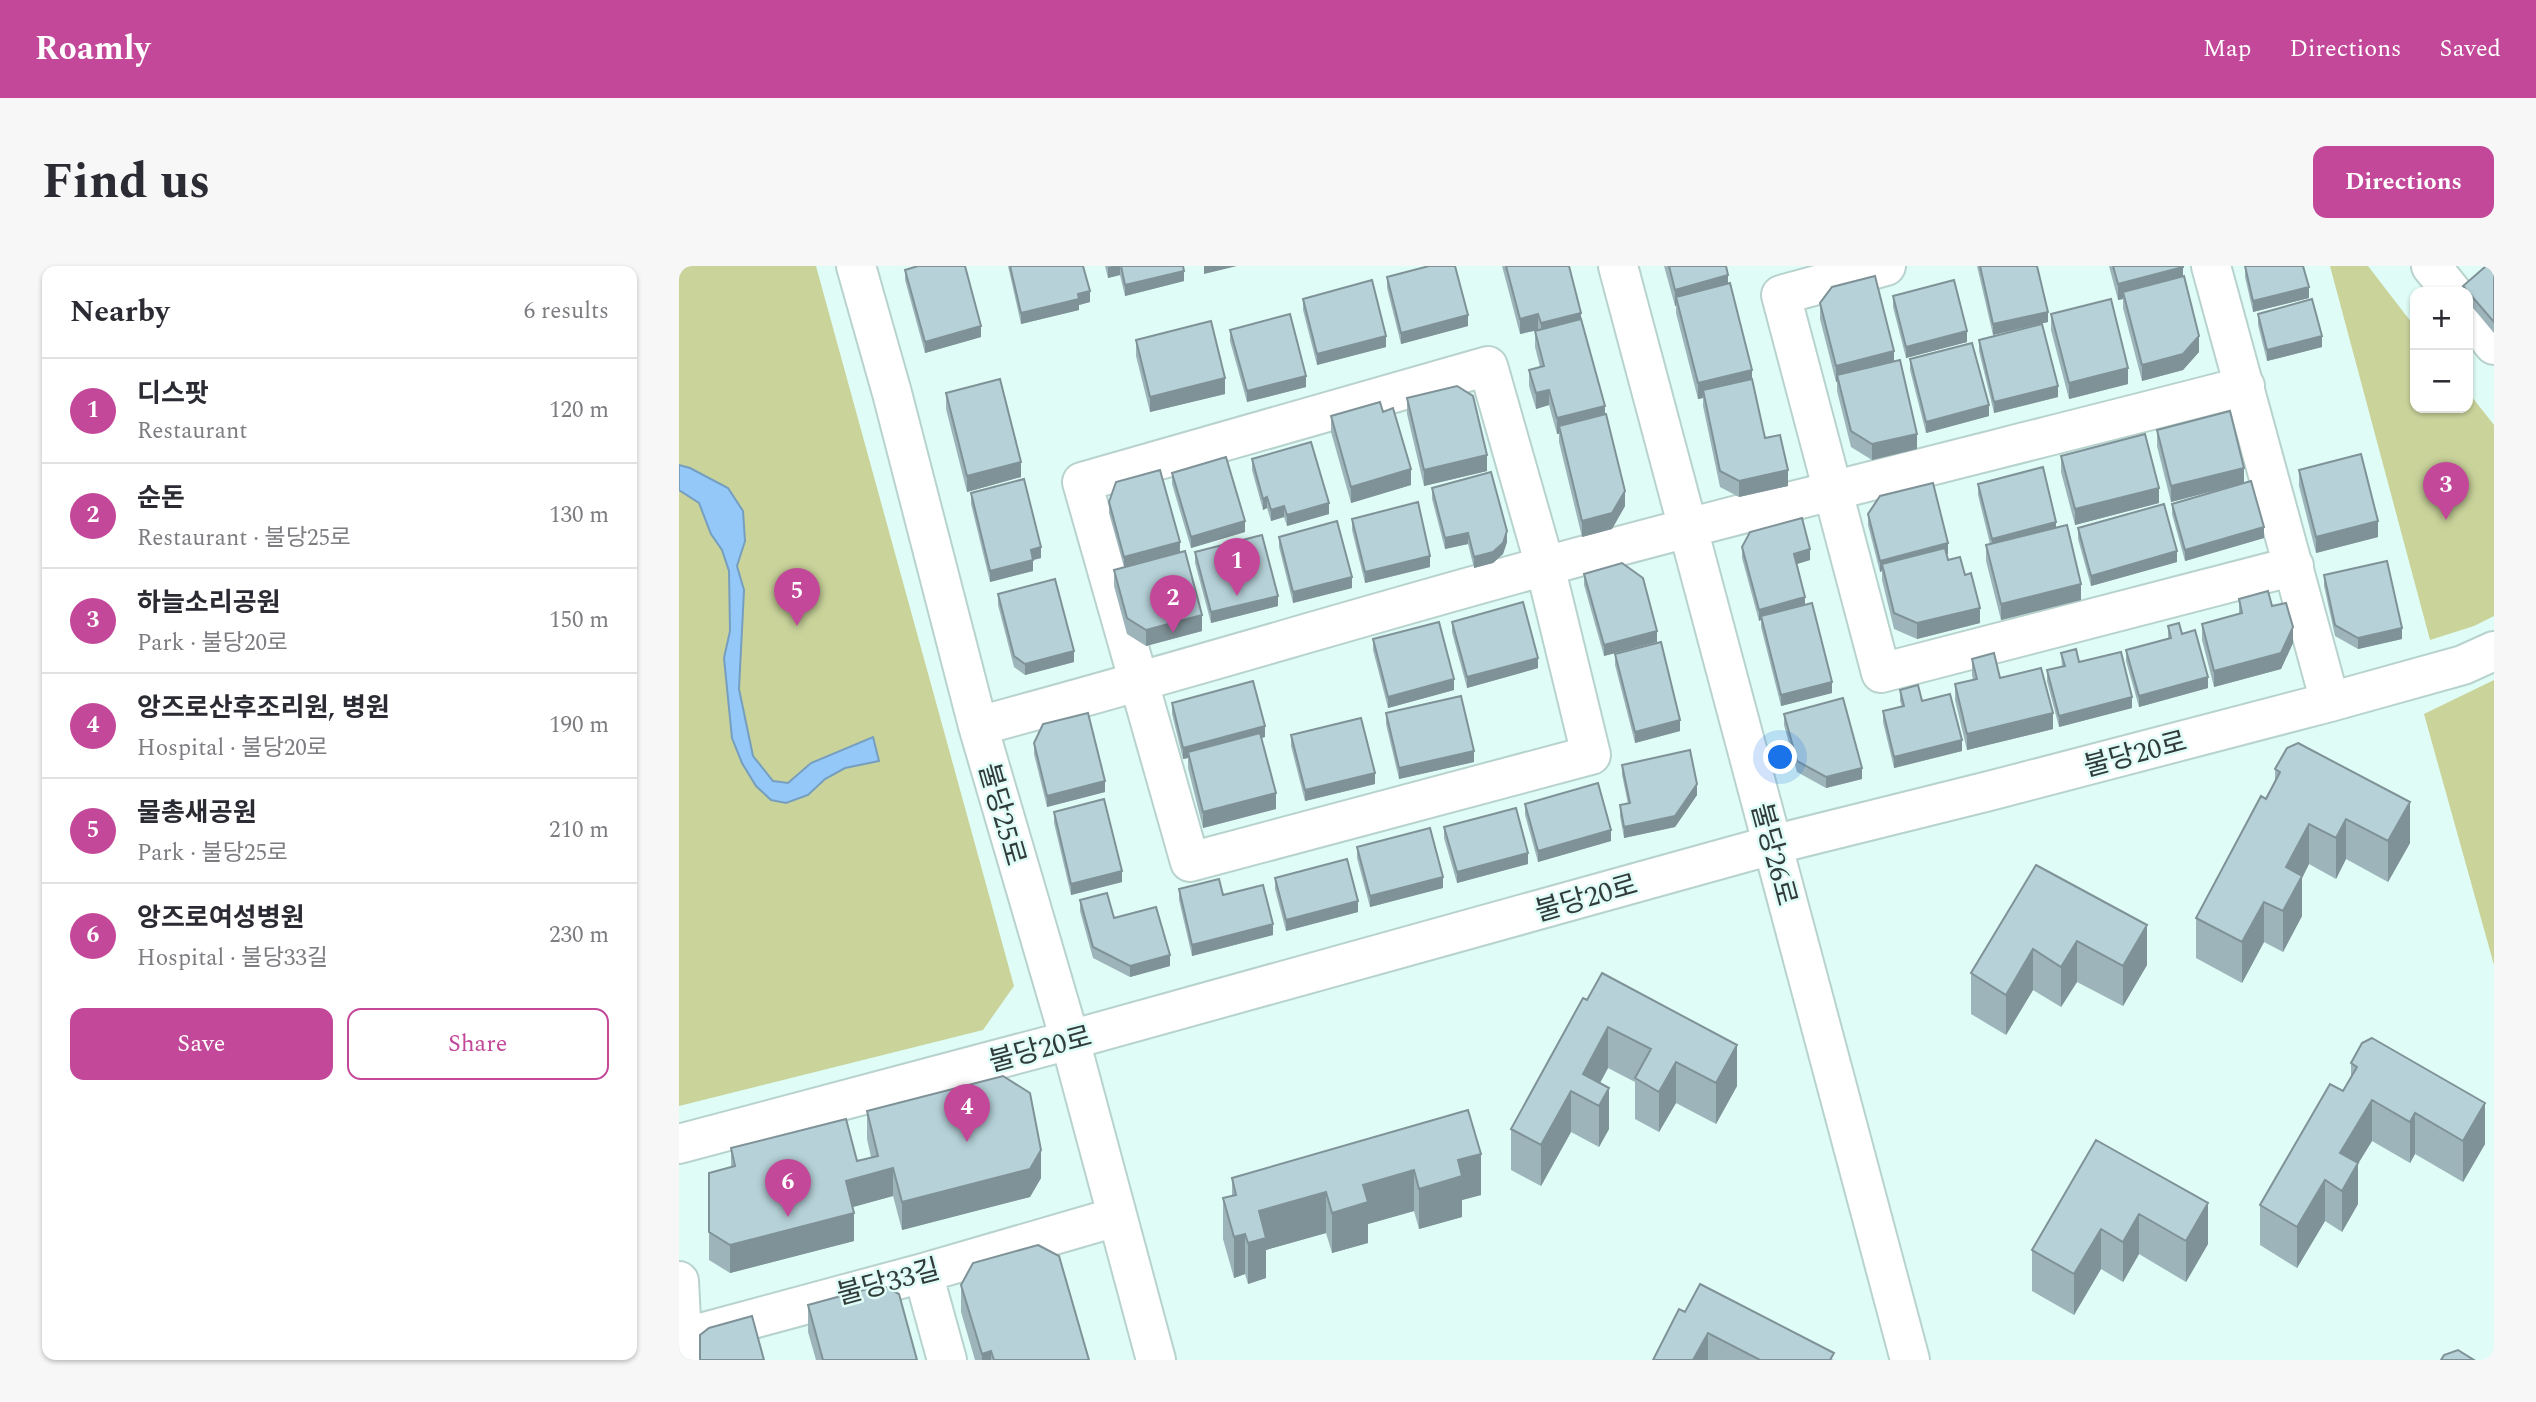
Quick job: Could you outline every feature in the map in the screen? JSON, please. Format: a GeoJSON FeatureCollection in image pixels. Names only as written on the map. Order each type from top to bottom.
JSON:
{"type":"FeatureCollection","features":[{"type":"Feature","properties":{"kind":"street","name":"불당25로"},"geometry":{"type":"LineString","coordinates":[[856,266],[892,393],[978,726],[1070,1041],[1156,1360]]}},
{"type":"Feature","properties":{"kind":"street","name":"불당26로"},"geometry":{"type":"LineString","coordinates":[[1618,266],[1910,1360]]}},
{"type":"Feature","properties":{"kind":"street"},"geometry":{"type":"LineString","coordinates":[[1886,266],[1781,295],[1881,673],[2294,566]]}},
{"type":"Feature","properties":{"kind":"street"},"geometry":{"type":"LineString","coordinates":[[2211,266],[2330,702]]}},
{"type":"Feature","properties":{"kind":"street"},"geometry":{"type":"LineString","coordinates":[[2473,318],[2494,345]]}},
{"type":"Feature","properties":{"kind":"street"},"geometry":{"type":"LineString","coordinates":[[1488,366],[1545,566],[1591,755],[1190,862],[1139,683],[1082,482],[1488,366]]}},
{"type":"Feature","properties":{"kind":"street"},"geometry":{"type":"LineString","coordinates":[[978,726],[1689,527],[2245,386]]}},
{"type":"Feature","properties":{"kind":"street","name":"불당20로"},"geometry":{"type":"LineString","coordinates":[[679,1144],[1070,1041],[1772,845],[2330,702],[2463,665],[2494,651]]}},
{"type":"Feature","properties":{"kind":"street","name":"불당33길"},"geometry":{"type":"LineString","coordinates":[[682,1349],[923,1273],[1116,1217]]}},
{"type":"Feature","properties":{"kind":"street"},"geometry":{"type":"LineString","coordinates":[[923,1273],[947,1360]]}},
{"type":"Feature","properties":{"kind":"street"},"geometry":{"type":"LineString","coordinates":[[679,1281],[682,1349]]}},
{"type":"Feature","properties":{"kind":"green space"},"geometry":{"type":"Polygon","coordinates":[[[679,266],[816,266],[1014,986],[983,1030],[679,1106],[679,266]]]}},
{"type":"Feature","properties":{"kind":"green space"},"geometry":{"type":"Polygon","coordinates":[[[2330,266],[2368,266],[2410,321],[2410,413],[2473,413],[2473,398],[2494,425],[2494,616],[2474,626],[2430,640],[2330,266]]]}},
{"type":"Feature","properties":{"kind":"green space"},"geometry":{"type":"Polygon","coordinates":[[[2494,680],[2494,965],[2424,714],[2494,680]]]}},
{"type":"Feature","properties":{"kind":"water"},"geometry":{"type":"Polygon","coordinates":[[[679,465],[728,488],[743,511],[745,541],[737,566],[744,590],[739,689],[753,756],[773,781],[788,783],[811,763],[873,737],[879,761],[845,768],[825,779],[808,795],[786,803],[771,800],[756,786],[742,763],[732,738],[724,658],[730,631],[729,571],[699,503],[679,490],[679,465]]]}},
{"type":"Feature","properties":{"kind":"building"},"geometry":{"type":"Polygon","coordinates":[[[918,266],[965,266],[981,326],[925,342],[905,270],[918,266]]]}},
{"type":"Feature","properties":{"kind":"building"},"geometry":{"type":"Polygon","coordinates":[[[1010,266],[1083,266],[1090,291],[1078,294],[1079,299],[1021,313],[1010,266]]]}},
{"type":"Feature","properties":{"kind":"building"},"geometry":{"type":"Polygon","coordinates":[[[1121,266],[1183,266],[1184,271],[1125,285],[1121,266]]]}},
{"type":"Feature","properties":{"kind":"building"},"geometry":{"type":"Polygon","coordinates":[[[1429,266],[1455,266],[1468,315],[1401,333],[1387,277],[1429,266]]]}},
{"type":"Feature","properties":{"kind":"building"},"geometry":{"type":"Polygon","coordinates":[[[1506,266],[1569,266],[1581,313],[1541,323],[1538,314],[1520,319],[1506,266]]]}},
{"type":"Feature","properties":{"kind":"building"},"geometry":{"type":"Polygon","coordinates":[[[1669,266],[1726,266],[1728,275],[1675,290],[1669,266]]]}},
{"type":"Feature","properties":{"kind":"building"},"geometry":{"type":"Polygon","coordinates":[[[1980,266],[2037,266],[2048,312],[1993,324],[1980,266]]]}},
{"type":"Feature","properties":{"kind":"building"},"geometry":{"type":"Polygon","coordinates":[[[2113,266],[2183,266],[2183,267],[2118,284],[2113,266]]]}},
{"type":"Feature","properties":{"kind":"building"},"geometry":{"type":"Polygon","coordinates":[[[2245,266],[2303,266],[2309,287],[2253,301],[2245,266]]]}},
{"type":"Feature","properties":{"kind":"building"},"geometry":{"type":"Polygon","coordinates":[[[2486,266],[2494,266],[2494,322],[2473,298],[2473,287],[2463,286],[2486,266]]]}},
{"type":"Feature","properties":{"kind":"building"},"geometry":{"type":"Polygon","coordinates":[[[1875,276],[1894,351],[1836,366],[1820,303],[1832,287],[1875,276]]]}},
{"type":"Feature","properties":{"kind":"building"},"geometry":{"type":"Polygon","coordinates":[[[2184,276],[2199,336],[2183,354],[2142,365],[2123,292],[2184,276]]]}},
{"type":"Feature","properties":{"kind":"building"},"geometry":{"type":"Polygon","coordinates":[[[1372,280],[1386,336],[1317,354],[1303,299],[1372,280]]]}},
{"type":"Feature","properties":{"kind":"building"},"geometry":{"type":"Polygon","coordinates":[[[1954,280],[1967,331],[1906,347],[1893,296],[1954,280]]]}},
{"type":"Feature","properties":{"kind":"building"},"geometry":{"type":"Polygon","coordinates":[[[1730,283],[1752,370],[1698,383],[1676,297],[1730,283]]]}},
{"type":"Feature","properties":{"kind":"building"},"geometry":{"type":"Polygon","coordinates":[[[2111,299],[2128,368],[2069,383],[2051,314],[2111,299]]]}},
{"type":"Feature","properties":{"kind":"building"},"geometry":{"type":"Polygon","coordinates":[[[2312,299],[2322,336],[2267,350],[2258,314],[2312,299]]]}},
{"type":"Feature","properties":{"kind":"building"},"geometry":{"type":"Polygon","coordinates":[[[1290,314],[1306,376],[1247,391],[1230,330],[1290,314]]]}},
{"type":"Feature","properties":{"kind":"building"},"geometry":{"type":"Polygon","coordinates":[[[1581,319],[1605,406],[1557,418],[1549,390],[1536,393],[1529,370],[1544,366],[1535,331],[1581,319]]]}},
{"type":"Feature","properties":{"kind":"building"},"geometry":{"type":"Polygon","coordinates":[[[1211,321],[1225,378],[1150,397],[1136,340],[1211,321]]]}},
{"type":"Feature","properties":{"kind":"building"},"geometry":{"type":"Polygon","coordinates":[[[2042,324],[2058,386],[1994,402],[1979,340],[2042,324]]]}},
{"type":"Feature","properties":{"kind":"building"},"geometry":{"type":"Polygon","coordinates":[[[1972,343],[1989,405],[1926,422],[1910,359],[1972,343]]]}},
{"type":"Feature","properties":{"kind":"building"},"geometry":{"type":"Polygon","coordinates":[[[1900,360],[1917,434],[1872,444],[1851,431],[1837,375],[1900,360]]]}},
{"type":"Feature","properties":{"kind":"building"},"geometry":{"type":"Polygon","coordinates":[[[1000,379],[1021,462],[967,476],[946,393],[1000,379]]]}},
{"type":"Feature","properties":{"kind":"building"},"geometry":{"type":"Polygon","coordinates":[[[1752,379],[1765,438],[1780,435],[1788,470],[1739,481],[1720,471],[1703,390],[1752,379]]]}},
{"type":"Feature","properties":{"kind":"building"},"geometry":{"type":"Polygon","coordinates":[[[1457,386],[1473,396],[1487,455],[1424,470],[1407,398],[1457,386]]]}},
{"type":"Feature","properties":{"kind":"building"},"geometry":{"type":"Polygon","coordinates":[[[1380,402],[1383,412],[1393,408],[1411,469],[1351,487],[1331,416],[1380,402]]]}},
{"type":"Feature","properties":{"kind":"building"},"geometry":{"type":"Polygon","coordinates":[[[2230,411],[2244,468],[2171,486],[2157,430],[2230,411]]]}},
{"type":"Feature","properties":{"kind":"building"},"geometry":{"type":"Polygon","coordinates":[[[1606,414],[1625,491],[1612,513],[1582,521],[1559,426],[1606,414]]]}},
{"type":"Feature","properties":{"kind":"building"},"geometry":{"type":"Polygon","coordinates":[[[2145,434],[2159,488],[2075,509],[2061,456],[2145,434]]]}},
{"type":"Feature","properties":{"kind":"building"},"geometry":{"type":"Polygon","coordinates":[[[1311,442],[1329,503],[1287,515],[1284,506],[1271,510],[1267,497],[1263,499],[1252,459],[1311,442]]]}},
{"type":"Feature","properties":{"kind":"building"},"geometry":{"type":"Polygon","coordinates":[[[2361,454],[2378,521],[2316,537],[2299,470],[2361,454]]]}},
{"type":"Feature","properties":{"kind":"building"},"geometry":{"type":"Polygon","coordinates":[[[1226,457],[1245,521],[1191,537],[1172,473],[1226,457]]]}},
{"type":"Feature","properties":{"kind":"building"},"geometry":{"type":"Polygon","coordinates":[[[2043,467],[2056,522],[1992,539],[1978,484],[2043,467]]]}},
{"type":"Feature","properties":{"kind":"building"},"geometry":{"type":"Polygon","coordinates":[[[1160,470],[1180,542],[1124,557],[1109,502],[1116,482],[1160,470]]]}},
{"type":"Feature","properties":{"kind":"building"},"geometry":{"type":"Polygon","coordinates":[[[1491,472],[1507,531],[1503,543],[1493,552],[1474,557],[1468,533],[1445,538],[1432,488],[1491,472]]]}},
{"type":"Feature","properties":{"kind":"building"},"geometry":{"type":"Polygon","coordinates":[[[1024,479],[1041,547],[1031,550],[1033,560],[990,571],[971,493],[1024,479]]]}},
{"type":"Feature","properties":{"kind":"building"},"geometry":{"type":"Polygon","coordinates":[[[2251,481],[2264,527],[2185,550],[2172,504],[2251,481]]]}},
{"type":"Feature","properties":{"kind":"building"},"geometry":{"type":"Polygon","coordinates":[[[1933,483],[1948,543],[1880,561],[1868,514],[1880,496],[1933,483]]]}},
{"type":"Feature","properties":{"kind":"building"},"geometry":{"type":"Polygon","coordinates":[[[1418,502],[1430,556],[1365,572],[1352,519],[1418,502]]]}},
{"type":"Feature","properties":{"kind":"building"},"geometry":{"type":"Polygon","coordinates":[[[2164,504],[2177,551],[2091,576],[2078,528],[2164,504]]]}},
{"type":"Feature","properties":{"kind":"building"},"geometry":{"type":"Polygon","coordinates":[[[1802,518],[1810,549],[1794,554],[1805,597],[1759,610],[1742,547],[1750,532],[1802,518]]]}},
{"type":"Feature","properties":{"kind":"building"},"geometry":{"type":"Polygon","coordinates":[[[1337,521],[1352,577],[1293,592],[1279,537],[1337,521]]]}},
{"type":"Feature","properties":{"kind":"building"},"geometry":{"type":"Polygon","coordinates":[[[2067,525],[2081,584],[2001,604],[1986,545],[2067,525]]]}},
{"type":"Feature","properties":{"kind":"building"},"geometry":{"type":"Polygon","coordinates":[[[1262,535],[1278,596],[1211,612],[1195,552],[1262,535]]]}},
{"type":"Feature","properties":{"kind":"building"},"geometry":{"type":"Polygon","coordinates":[[[1945,548],[1948,560],[1960,557],[1965,575],[1971,573],[1980,608],[1917,623],[1894,613],[1882,564],[1945,548]]]}},
{"type":"Feature","properties":{"kind":"building"},"geometry":{"type":"Polygon","coordinates":[[[1185,551],[1202,615],[1146,630],[1127,618],[1114,570],[1185,551]]]}},
{"type":"Feature","properties":{"kind":"building"},"geometry":{"type":"Polygon","coordinates":[[[2387,561],[2402,628],[2358,638],[2335,625],[2324,575],[2387,561]]]}},
{"type":"Feature","properties":{"kind":"building"},"geometry":{"type":"Polygon","coordinates":[[[1622,563],[1643,578],[1657,631],[1604,645],[1584,574],[1622,563]]]}},
{"type":"Feature","properties":{"kind":"building"},"geometry":{"type":"Polygon","coordinates":[[[1055,579],[1074,651],[1025,664],[1014,656],[998,594],[1055,579]]]}},
{"type":"Feature","properties":{"kind":"building"},"geometry":{"type":"Polygon","coordinates":[[[2268,591],[2272,606],[2286,603],[2293,627],[2281,653],[2214,671],[2202,624],[2242,613],[2239,599],[2268,591]]]}},
{"type":"Feature","properties":{"kind":"building"},"geometry":{"type":"Polygon","coordinates":[[[1523,602],[1538,658],[1467,677],[1452,622],[1523,602]]]}},
{"type":"Feature","properties":{"kind":"building"},"geometry":{"type":"Polygon","coordinates":[[[1812,603],[1832,682],[1781,695],[1761,616],[1812,603]]]}},
{"type":"Feature","properties":{"kind":"building"},"geometry":{"type":"Polygon","coordinates":[[[1439,622],[1454,679],[1388,697],[1373,639],[1439,622]]]}},
{"type":"Feature","properties":{"kind":"building"},"geometry":{"type":"Polygon","coordinates":[[[2179,623],[2182,634],[2195,630],[2208,677],[2139,696],[2126,650],[2171,638],[2168,626],[2179,623]]]}},
{"type":"Feature","properties":{"kind":"building"},"geometry":{"type":"Polygon","coordinates":[[[1661,642],[1680,720],[1635,732],[1615,654],[1661,642]]]}},
{"type":"Feature","properties":{"kind":"building"},"geometry":{"type":"Polygon","coordinates":[[[2076,649],[2079,662],[2121,652],[2132,697],[2059,716],[2047,670],[2065,666],[2061,653],[2076,649]]]}},
{"type":"Feature","properties":{"kind":"building"},"geometry":{"type":"Polygon","coordinates":[[[1994,653],[2000,678],[2041,668],[2053,713],[1967,734],[1955,684],[1977,679],[1972,659],[1994,653]]]}},
{"type":"Feature","properties":{"kind":"building"},"geometry":{"type":"Polygon","coordinates":[[[1253,681],[1265,726],[1183,748],[1172,703],[1253,681]]]}},
{"type":"Feature","properties":{"kind":"building"},"geometry":{"type":"Polygon","coordinates":[[[1918,685],[1922,701],[1950,694],[1962,740],[1894,757],[1883,711],[1904,706],[1900,690],[1918,685]]]}},
{"type":"Feature","properties":{"kind":"building"},"geometry":{"type":"Polygon","coordinates":[[[1461,696],[1474,751],[1399,768],[1386,713],[1461,696]]]}},
{"type":"Feature","properties":{"kind":"building"},"geometry":{"type":"Polygon","coordinates":[[[1843,698],[1862,768],[1826,777],[1797,761],[1784,714],[1843,698]]]}},
{"type":"Feature","properties":{"kind":"building"},"geometry":{"type":"Polygon","coordinates":[[[1088,713],[1105,781],[1047,796],[1034,743],[1043,724],[1088,713]]]}},
{"type":"Feature","properties":{"kind":"building"},"geometry":{"type":"Polygon","coordinates":[[[1361,718],[1375,773],[1305,790],[1291,735],[1361,718]]]}},
{"type":"Feature","properties":{"kind":"building"},"geometry":{"type":"Polygon","coordinates":[[[1260,733],[1276,793],[1203,812],[1188,752],[1260,733]]]}},
{"type":"Feature","properties":{"kind":"building"},"geometry":{"type":"Polygon","coordinates":[[[2298,743],[2410,802],[2388,841],[2346,819],[2336,838],[2309,824],[2286,867],[2302,876],[2283,911],[2264,902],[2242,942],[2196,918],[2261,796],[2266,799],[2280,772],[2275,769],[2287,748],[2298,743]]]}},
{"type":"Feature","properties":{"kind":"building"},"geometry":{"type":"Polygon","coordinates":[[[1690,750],[1697,784],[1675,816],[1624,827],[1620,805],[1630,803],[1622,765],[1690,750]]]}},
{"type":"Feature","properties":{"kind":"building"},"geometry":{"type":"Polygon","coordinates":[[[1598,783],[1611,830],[1538,851],[1525,804],[1598,783]]]}},
{"type":"Feature","properties":{"kind":"building"},"geometry":{"type":"Polygon","coordinates":[[[1104,799],[1122,871],[1071,884],[1054,812],[1104,799]]]}},
{"type":"Feature","properties":{"kind":"building"},"geometry":{"type":"Polygon","coordinates":[[[1516,808],[1528,853],[1457,872],[1444,827],[1516,808]]]}},
{"type":"Feature","properties":{"kind":"building"},"geometry":{"type":"Polygon","coordinates":[[[1430,828],[1443,877],[1370,896],[1357,847],[1430,828]]]}},
{"type":"Feature","properties":{"kind":"building"},"geometry":{"type":"Polygon","coordinates":[[[1347,859],[1358,901],[1286,920],[1275,878],[1347,859]]]}},
{"type":"Feature","properties":{"kind":"building"},"geometry":{"type":"Polygon","coordinates":[[[2036,865],[2147,925],[2123,966],[2077,941],[2061,967],[2033,949],[2006,995],[1971,973],[2036,865]]]}},
{"type":"Feature","properties":{"kind":"building"},"geometry":{"type":"Polygon","coordinates":[[[1219,879],[1223,895],[1263,885],[1273,924],[1192,945],[1179,889],[1219,879]]]}},
{"type":"Feature","properties":{"kind":"building"},"geometry":{"type":"Polygon","coordinates":[[[1107,893],[1114,918],[1156,907],[1170,955],[1130,966],[1093,947],[1080,900],[1107,893]]]}},
{"type":"Feature","properties":{"kind":"building"},"geometry":{"type":"Polygon","coordinates":[[[1602,973],[1737,1045],[1716,1083],[1676,1062],[1659,1092],[1635,1078],[1651,1049],[1608,1027],[1583,1074],[1609,1088],[1599,1106],[1571,1091],[1541,1145],[1511,1129],[1583,998],[1587,1000],[1602,973]]]}},
{"type":"Feature","properties":{"kind":"building"},"geometry":{"type":"Polygon","coordinates":[[[2372,1038],[2485,1103],[2463,1141],[2415,1113],[2410,1122],[2372,1100],[2340,1153],[2358,1163],[2342,1191],[2325,1180],[2297,1227],[2260,1205],[2330,1084],[2343,1091],[2357,1067],[2351,1063],[2362,1043],[2372,1038]]]}},
{"type":"Feature","properties":{"kind":"building"},"geometry":{"type":"Polygon","coordinates":[[[1003,1076],[1030,1093],[1041,1150],[1030,1169],[902,1202],[893,1168],[846,1181],[854,1213],[730,1245],[709,1232],[709,1173],[735,1166],[731,1148],[846,1119],[857,1161],[878,1156],[867,1111],[1003,1076]]]}},
{"type":"Feature","properties":{"kind":"building"},"geometry":{"type":"Polygon","coordinates":[[[1468,1110],[1481,1154],[1458,1160],[1462,1176],[1419,1189],[1414,1170],[1363,1185],[1368,1202],[1332,1213],[1326,1192],[1259,1211],[1266,1238],[1248,1243],[1245,1234],[1234,1237],[1223,1198],[1236,1195],[1232,1178],[1468,1110]]]}},
{"type":"Feature","properties":{"kind":"building"},"geometry":{"type":"Polygon","coordinates":[[[2096,1140],[2208,1203],[2186,1241],[2139,1214],[2123,1242],[2101,1229],[2074,1274],[2032,1250],[2096,1140]]]}},
{"type":"Feature","properties":{"kind":"building"},"geometry":{"type":"Polygon","coordinates":[[[1038,1245],[1059,1256],[1089,1360],[994,1360],[991,1351],[982,1354],[961,1285],[973,1263],[1038,1245]]]}},
{"type":"Feature","properties":{"kind":"building"},"geometry":{"type":"Polygon","coordinates":[[[1700,1284],[1834,1353],[1830,1360],[1760,1360],[1708,1333],[1693,1360],[1653,1360],[1679,1309],[1685,1312],[1700,1284]]]}},
{"type":"Feature","properties":{"kind":"building"},"geometry":{"type":"Polygon","coordinates":[[[881,1285],[899,1294],[917,1360],[823,1360],[808,1305],[881,1285]]]}},
{"type":"Feature","properties":{"kind":"building"},"geometry":{"type":"Polygon","coordinates":[[[752,1316],[764,1360],[700,1360],[700,1335],[709,1328],[752,1316]]]}},
{"type":"Feature","properties":{"kind":"building"},"geometry":{"type":"Polygon","coordinates":[[[2458,1350],[2474,1360],[2441,1360],[2444,1355],[2458,1350]]]}},
{"type":"Feature","properties":{"kind":"place","name":"하늘소리공원"},"geometry":{"type":"Point","coordinates":[2446,520]}},
{"type":"Feature","properties":{"kind":"place","name":"디스팟"},"geometry":{"type":"Point","coordinates":[1237,596]}},
{"type":"Feature","properties":{"kind":"place","name":"물총새공원"},"geometry":{"type":"Point","coordinates":[797,626]}},
{"type":"Feature","properties":{"kind":"place","name":"순돈"},"geometry":{"type":"Point","coordinates":[1173,633]}},
{"type":"Feature","properties":{"kind":"place","name":"앙즈로산후조리원, 병원"},"geometry":{"type":"Point","coordinates":[967,1142]}},
{"type":"Feature","properties":{"kind":"place","name":"앙즈로여성병원"},"geometry":{"type":"Point","coordinates":[788,1217]}}]}
